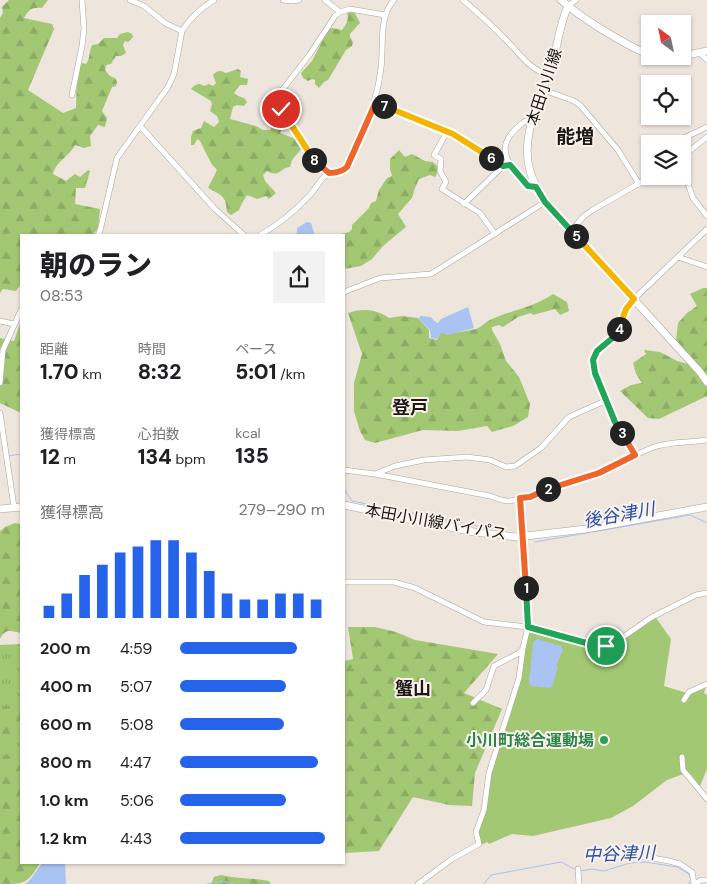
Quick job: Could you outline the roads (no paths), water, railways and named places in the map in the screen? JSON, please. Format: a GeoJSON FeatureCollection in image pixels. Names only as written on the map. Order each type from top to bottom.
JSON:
{"type":"FeatureCollection","features":[{"type":"Feature","properties":{"kind":"main road"},"geometry":{"type":"LineString","coordinates":[[561,0],[592,22],[641,50]]}},
{"type":"Feature","properties":{"kind":"main road","name":"本田小川線"},"geometry":{"type":"LineString","coordinates":[[568,6],[544,90],[530,127],[528,143],[530,171],[536,187],[545,202],[707,382]]}},
{"type":"Feature","properties":{"kind":"main road"},"geometry":{"type":"LineString","coordinates":[[691,54],[704,52]]}},
{"type":"Feature","properties":{"kind":"main road","name":"本田小川線バイパス"},"geometry":{"type":"LineString","coordinates":[[345,505],[474,532],[523,536],[586,530],[707,507]]}},
{"type":"Feature","properties":{"kind":"main road"},"geometry":{"type":"LineString","coordinates":[[0,509],[18,507]]}},
{"type":"Feature","properties":{"kind":"street"},"geometry":{"type":"LineString","coordinates":[[72,95],[84,29],[82,0]]}},
{"type":"Feature","properties":{"kind":"street"},"geometry":{"type":"LineString","coordinates":[[130,0],[144,6],[165,23],[182,31]]}},
{"type":"Feature","properties":{"kind":"street"},"geometry":{"type":"LineString","coordinates":[[98,234],[117,158],[168,87],[172,79],[182,31],[189,20],[214,0]]}},
{"type":"Feature","properties":{"kind":"street"},"geometry":{"type":"LineString","coordinates":[[283,0],[299,0]]}},
{"type":"Feature","properties":{"kind":"street"},"geometry":{"type":"LineString","coordinates":[[325,0],[340,12]]}},
{"type":"Feature","properties":{"kind":"street"},"geometry":{"type":"LineString","coordinates":[[261,234],[285,218],[309,196],[329,173],[339,172],[347,167],[375,104],[381,68],[385,15],[394,0]]}},
{"type":"Feature","properties":{"kind":"street"},"geometry":{"type":"LineString","coordinates":[[463,0],[495,28],[526,63],[533,69],[548,76]]}},
{"type":"Feature","properties":{"kind":"street"},"geometry":{"type":"LineString","coordinates":[[568,6],[576,0]]}},
{"type":"Feature","properties":{"kind":"street"},"geometry":{"type":"LineString","coordinates":[[329,173],[308,152],[281,109],[280,94],[310,54],[332,20],[340,12],[357,9],[385,15]]}},
{"type":"Feature","properties":{"kind":"street"},"geometry":{"type":"LineString","coordinates":[[704,52],[707,60]]}},
{"type":"Feature","properties":{"kind":"street"},"geometry":{"type":"LineString","coordinates":[[544,90],[580,105],[618,150],[639,184],[591,211],[571,231]]}},
{"type":"Feature","properties":{"kind":"street"},"geometry":{"type":"LineString","coordinates":[[375,104],[402,112],[453,134],[503,166]]}},
{"type":"Feature","properties":{"kind":"street"},"geometry":{"type":"LineString","coordinates":[[533,119],[524,122],[508,138],[505,144],[505,152],[510,165],[528,186],[536,187]]}},
{"type":"Feature","properties":{"kind":"street"},"geometry":{"type":"LineString","coordinates":[[141,127],[215,209],[243,234]]}},
{"type":"Feature","properties":{"kind":"street"},"geometry":{"type":"LineString","coordinates":[[690,135],[707,127]]}},
{"type":"Feature","properties":{"kind":"street"},"geometry":{"type":"LineString","coordinates":[[447,132],[434,155],[441,159],[440,171],[446,182],[442,189],[480,213],[496,234]]}},
{"type":"Feature","properties":{"kind":"street"},"geometry":{"type":"LineString","coordinates":[[691,150],[707,137]]}},
{"type":"Feature","properties":{"kind":"street"},"geometry":{"type":"LineString","coordinates":[[464,204],[503,166],[510,165]]}},
{"type":"Feature","properties":{"kind":"street"},"geometry":{"type":"LineString","coordinates":[[688,185],[693,198],[707,216]]}},
{"type":"Feature","properties":{"kind":"street"},"geometry":{"type":"LineString","coordinates":[[345,292],[380,278],[431,274],[545,202]]}},
{"type":"Feature","properties":{"kind":"street"},"geometry":{"type":"LineString","coordinates":[[635,455],[615,422],[595,373],[593,360],[597,351],[616,335],[626,309],[634,299],[707,229]]}},
{"type":"Feature","properties":{"kind":"street"},"geometry":{"type":"LineString","coordinates":[[678,257],[707,268]]}},
{"type":"Feature","properties":{"kind":"street"},"geometry":{"type":"LineString","coordinates":[[0,383],[3,350],[20,312]]}},
{"type":"Feature","properties":{"kind":"street"},"geometry":{"type":"LineString","coordinates":[[0,321],[14,324]]}},
{"type":"Feature","properties":{"kind":"street"},"geometry":{"type":"LineString","coordinates":[[375,474],[396,466],[424,460],[467,457],[490,460],[506,467],[515,466],[541,448],[569,417],[607,400]]}},
{"type":"Feature","properties":{"kind":"street"},"geometry":{"type":"LineString","coordinates":[[0,413],[18,507]]}},
{"type":"Feature","properties":{"kind":"street"},"geometry":{"type":"LineString","coordinates":[[345,470],[490,496],[501,500],[530,497],[599,473],[635,455],[672,442],[691,443],[707,440]]}},
{"type":"Feature","properties":{"kind":"street"},"geometry":{"type":"LineString","coordinates":[[418,884],[452,859],[479,844],[476,832],[484,810],[489,773],[519,678],[528,627],[520,498]]}},
{"type":"Feature","properties":{"kind":"street"},"geometry":{"type":"LineString","coordinates":[[345,582],[394,582],[414,588],[484,622],[528,627],[590,644],[606,646],[620,640],[642,622],[696,595],[707,593]]}},
{"type":"Feature","properties":{"kind":"street"},"geometry":{"type":"LineString","coordinates":[[473,703],[486,690],[494,666],[519,653],[523,648]]}},
{"type":"Feature","properties":{"kind":"street"},"geometry":{"type":"LineString","coordinates":[[684,700],[689,692],[707,684]]}},
{"type":"Feature","properties":{"kind":"street"},"geometry":{"type":"LineString","coordinates":[[682,757],[683,770],[707,798]]}},
{"type":"Feature","properties":{"kind":"street"},"geometry":{"type":"LineString","coordinates":[[608,850],[680,864],[692,872],[694,884],[701,880],[707,880]]}},
{"type":"Feature","properties":{"kind":"street"},"geometry":{"type":"LineString","coordinates":[[579,871],[579,884]]}},
{"type":"Feature","properties":{"kind":"water"},"geometry":{"type":"Polygon","coordinates":[[[307,222],[311,223],[315,234],[296,234],[297,228],[307,222]]]}},
{"type":"Feature","properties":{"kind":"water"},"geometry":{"type":"Polygon","coordinates":[[[468,307],[474,328],[448,335],[441,333],[437,339],[431,338],[430,330],[419,319],[420,316],[431,317],[438,323],[441,319],[468,307]]]}},
{"type":"Feature","properties":{"kind":"water"},"geometry":{"type":"Polygon","coordinates":[[[537,639],[561,646],[563,650],[556,666],[558,667],[552,687],[549,688],[531,686],[529,682],[533,642],[537,639]]]}},
{"type":"Feature","properties":{"kind":"water"},"geometry":{"type":"Polygon","coordinates":[[[42,864],[65,864],[66,884],[25,884],[42,864]]]}},
{"type":"Feature","properties":{"kind":"waterway","name":"後谷津川"},"geometry":{"type":"LineString","coordinates":[[8,456],[20,454]]}},
{"type":"Feature","properties":{"kind":"waterway","name":"後谷津川"},"geometry":{"type":"LineString","coordinates":[[345,490],[352,501],[492,529]]}},
{"type":"Feature","properties":{"kind":"waterway","name":"後谷津川"},"geometry":{"type":"LineString","coordinates":[[535,542],[690,515],[707,523]]}},
{"type":"Feature","properties":{"kind":"waterway","name":"中谷津川"},"geometry":{"type":"LineString","coordinates":[[484,884],[491,875],[561,862],[576,870]]}},
{"type":"Feature","properties":{"kind":"waterway","name":"中谷津川"},"geometry":{"type":"LineString","coordinates":[[580,871],[592,869],[604,871],[630,863],[645,862],[677,867],[689,874],[691,880],[688,884]]}},
{"type":"Feature","properties":{"kind":"waterway"},"geometry":{"type":"LineString","coordinates":[[206,884],[222,881],[234,884]]}},
{"type":"Feature","properties":{"kind":"place","name":"小川町総合運動場"},"geometry":{"type":"Point","coordinates":[604,740]}},
{"type":"Feature","properties":{"kind":"district","name":"能増"},"geometry":{"type":"Point","coordinates":[575,136]}},
{"type":"Feature","properties":{"kind":"district","name":"登戸"},"geometry":{"type":"Point","coordinates":[410,408]}},
{"type":"Feature","properties":{"kind":"district","name":"蟹山"},"geometry":{"type":"Point","coordinates":[413,689]}}]}
